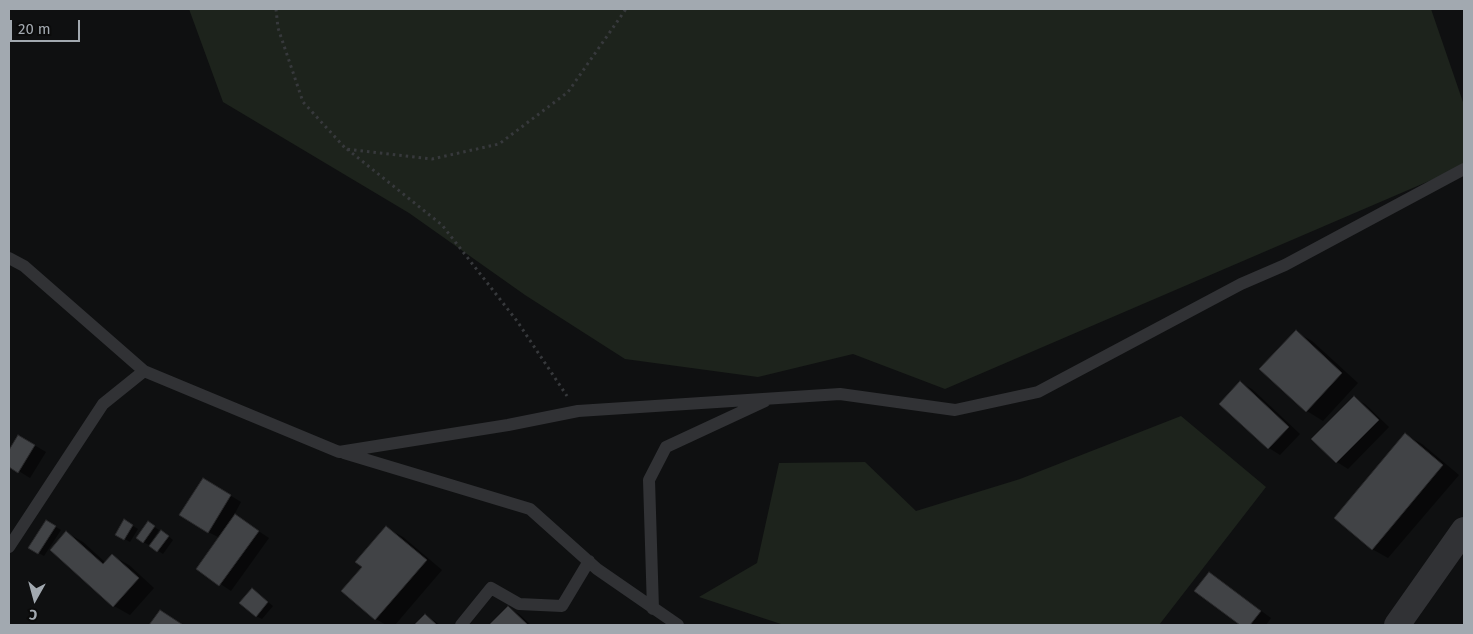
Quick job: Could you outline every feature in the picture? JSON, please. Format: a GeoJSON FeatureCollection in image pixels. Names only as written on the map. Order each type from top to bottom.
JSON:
{"type":"FeatureCollection","features":[{"type":"Feature","properties":{"kind":"street"},"geometry":{"type":"LineString","coordinates":[[1397,625],[1464,530]]}},
{"type":"Feature","properties":{"kind":"lane"},"geometry":{"type":"LineString","coordinates":[[339,452],[508,426],[578,411],[840,394],[955,410],[1038,392],[1241,284],[1285,265],[1464,169]]}},
{"type":"Feature","properties":{"kind":"lane"},"geometry":{"type":"LineString","coordinates":[[9,258],[24,266],[144,371],[339,452],[530,509],[589,562],[678,625]]}},
{"type":"Feature","properties":{"kind":"lane"},"geometry":{"type":"LineString","coordinates":[[9,547],[103,404],[144,371]]}},
{"type":"Feature","properties":{"kind":"lane"},"geometry":{"type":"LineString","coordinates":[[653,609],[649,480],[666,447],[772,398]]}},
{"type":"Feature","properties":{"kind":"lane"},"geometry":{"type":"LineString","coordinates":[[460,625],[491,588],[519,604],[562,606],[589,562]]}},
{"type":"Feature","properties":{"kind":"path"},"geometry":{"type":"LineString","coordinates":[[276,9],[278,28],[303,102],[346,149],[442,225],[517,321],[578,411]]}},
{"type":"Feature","properties":{"kind":"path"},"geometry":{"type":"LineString","coordinates":[[346,149],[432,159],[499,144],[568,92],[626,9]]}},
{"type":"Feature","properties":{"kind":"shaded area"},"geometry":{"type":"Polygon","coordinates":[[[189,9],[1431,9],[1464,105],[1464,166],[945,389],[853,354],[758,377],[625,359],[525,295],[409,213],[223,102],[189,9]]]}},
{"type":"Feature","properties":{"kind":"shaded area"},"geometry":{"type":"Polygon","coordinates":[[[1181,416],[1266,487],[1159,625],[784,625],[699,597],[757,563],[779,463],[865,462],[916,511],[1020,479],[1181,416]]]}},
{"type":"Feature","properties":{"kind":"building"},"geometry":{"type":"Polygon","coordinates":[[[1296,330],[1342,373],[1306,412],[1259,369],[1296,330]]]}},
{"type":"Feature","properties":{"kind":"building"},"geometry":{"type":"Polygon","coordinates":[[[1240,381],[1289,427],[1268,449],[1219,404],[1240,381]]]}},
{"type":"Feature","properties":{"kind":"building"},"geometry":{"type":"Polygon","coordinates":[[[1354,396],[1379,420],[1336,463],[1311,439],[1354,396]]]}},
{"type":"Feature","properties":{"kind":"building"},"geometry":{"type":"Polygon","coordinates":[[[1405,433],[1443,465],[1372,550],[1334,518],[1405,433]]]}},
{"type":"Feature","properties":{"kind":"building"},"geometry":{"type":"Polygon","coordinates":[[[18,435],[35,445],[18,473],[9,467],[9,450],[18,435]]]}},
{"type":"Feature","properties":{"kind":"building"},"geometry":{"type":"Polygon","coordinates":[[[203,478],[231,495],[208,533],[179,515],[203,478]]]}},
{"type":"Feature","properties":{"kind":"building"},"geometry":{"type":"Polygon","coordinates":[[[235,514],[259,531],[219,586],[196,569],[235,514]]]}},
{"type":"Feature","properties":{"kind":"building"},"geometry":{"type":"Polygon","coordinates":[[[124,519],[133,525],[124,540],[115,535],[124,519]]]}},
{"type":"Feature","properties":{"kind":"building"},"geometry":{"type":"Polygon","coordinates":[[[46,520],[56,526],[38,554],[28,548],[46,520]]]}},
{"type":"Feature","properties":{"kind":"building"},"geometry":{"type":"Polygon","coordinates":[[[148,521],[155,526],[143,543],[136,538],[148,521]]]}},
{"type":"Feature","properties":{"kind":"building"},"geometry":{"type":"Polygon","coordinates":[[[386,526],[427,560],[375,620],[341,591],[362,567],[355,562],[386,526]]]}},
{"type":"Feature","properties":{"kind":"building"},"geometry":{"type":"Polygon","coordinates":[[[161,530],[169,536],[157,552],[149,546],[161,530]]]}},
{"type":"Feature","properties":{"kind":"building"},"geometry":{"type":"Polygon","coordinates":[[[66,531],[103,564],[112,554],[139,578],[113,607],[50,550],[66,531]]]}},
{"type":"Feature","properties":{"kind":"building"},"geometry":{"type":"Polygon","coordinates":[[[1209,572],[1261,611],[1250,625],[1240,625],[1194,591],[1209,572]]]}},
{"type":"Feature","properties":{"kind":"building"},"geometry":{"type":"Polygon","coordinates":[[[252,588],[268,602],[256,617],[239,603],[252,588]]]}},
{"type":"Feature","properties":{"kind":"building"},"geometry":{"type":"Polygon","coordinates":[[[508,606],[528,625],[489,625],[508,606]]]}},
{"type":"Feature","properties":{"kind":"building"},"geometry":{"type":"Polygon","coordinates":[[[160,610],[183,625],[149,625],[160,610]]]}},
{"type":"Feature","properties":{"kind":"building"},"geometry":{"type":"Polygon","coordinates":[[[425,614],[437,625],[414,625],[425,614]]]}}]}
